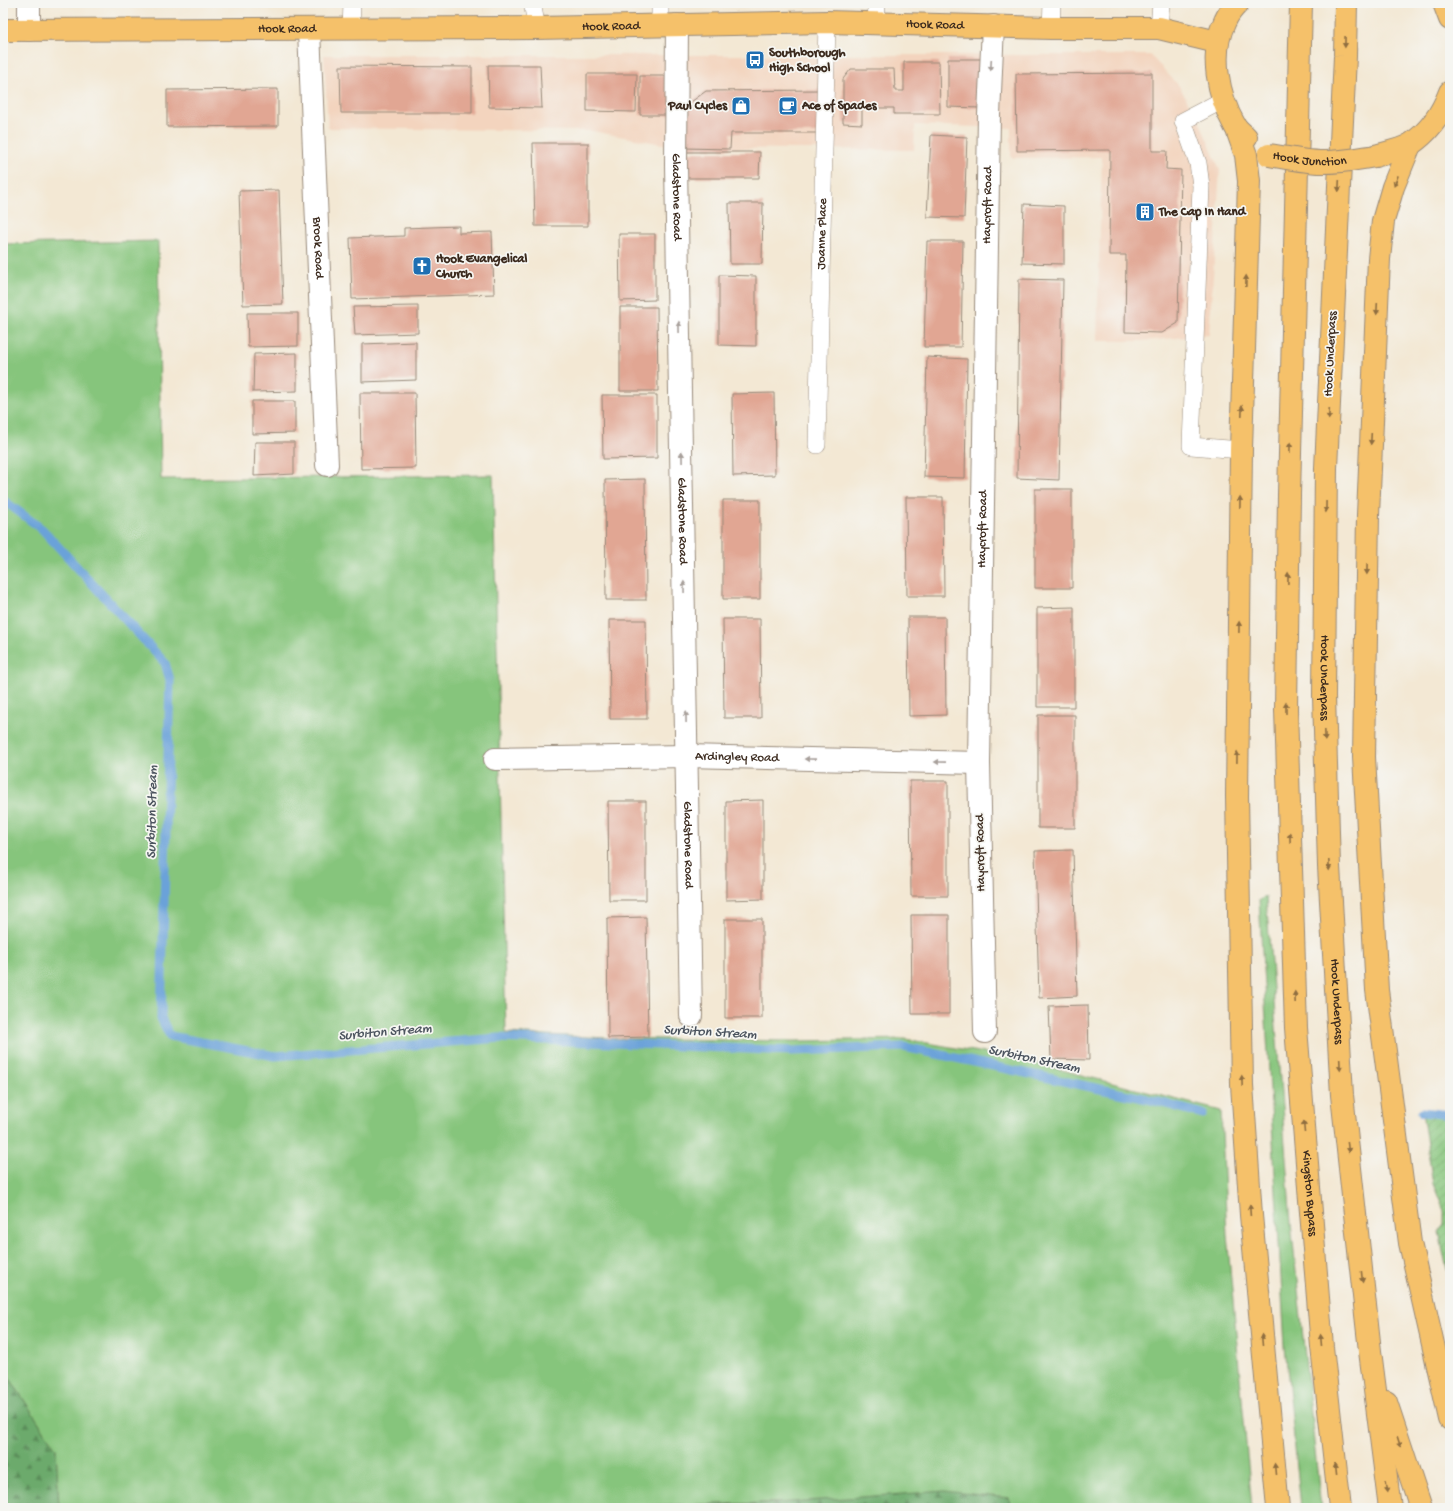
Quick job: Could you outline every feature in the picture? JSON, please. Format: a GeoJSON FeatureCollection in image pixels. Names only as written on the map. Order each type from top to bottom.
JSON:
{"type":"FeatureCollection","features":[{"type":"Feature","properties":{"kind":"main road","name":"Hook Junction"},"geometry":{"type":"LineString","coordinates":[[1237,3],[1225,20],[1218,42],[1217,67],[1224,100],[1236,127],[1254,145],[1270,155],[1294,160],[1320,162],[1351,160],[1375,156],[1410,145],[1444,111],[1450,92]]}},
{"type":"Feature","properties":{"kind":"main road","name":"Kingston Bypass"},"geometry":{"type":"LineString","coordinates":[[1301,3],[1289,503],[1286,709],[1296,1028],[1322,1347],[1340,1508]]}},
{"type":"Feature","properties":{"kind":"main road","name":"Hook Underpass"},"geometry":{"type":"LineString","coordinates":[[1346,3],[1345,56],[1326,468],[1324,696],[1329,866],[1342,1095],[1370,1351]]}},
{"type":"Feature","properties":{"kind":"main road"},"geometry":{"type":"LineString","coordinates":[[1444,3],[1450,19]]}},
{"type":"Feature","properties":{"kind":"main road","name":"Hook Road"},"geometry":{"type":"LineString","coordinates":[[3,30],[351,30],[537,28],[827,22],[876,14],[992,26],[1051,28],[1159,28],[1218,42]]}},
{"type":"Feature","properties":{"kind":"main road"},"geometry":{"type":"LineString","coordinates":[[1236,127],[1246,155],[1249,181],[1240,450],[1237,796],[1242,1085],[1251,1215],[1278,1508]]}},
{"type":"Feature","properties":{"kind":"main road"},"geometry":{"type":"LineString","coordinates":[[1410,145],[1393,187],[1384,221],[1379,259],[1368,515],[1364,757],[1377,990],[1410,1243],[1450,1419]]}},
{"type":"Feature","properties":{"kind":"main road"},"geometry":{"type":"LineString","coordinates":[[1370,1351],[1390,1508]]}},
{"type":"Feature","properties":{"kind":"main road"},"geometry":{"type":"LineString","coordinates":[[1370,1351],[1421,1508]]}},
{"type":"Feature","properties":{"kind":"street"},"geometry":{"type":"LineString","coordinates":[[29,3],[29,30]]}},
{"type":"Feature","properties":{"kind":"street","name":"Gladstone Road"},"geometry":{"type":"LineString","coordinates":[[669,25],[676,173],[691,1016]]}},
{"type":"Feature","properties":{"kind":"street","name":"Haycroft Road"},"geometry":{"type":"LineString","coordinates":[[985,1032],[979,763],[989,115],[992,26]]}},
{"type":"Feature","properties":{"kind":"street","name":"Brook Road"},"geometry":{"type":"LineString","coordinates":[[309,30],[327,465]]}},
{"type":"Feature","properties":{"kind":"street","name":"Ardingley Road"},"geometry":{"type":"LineString","coordinates":[[495,759],[687,756],[979,763]]}},
{"type":"Feature","properties":{"kind":"lane"},"geometry":{"type":"LineString","coordinates":[[351,30],[352,3]]}},
{"type":"Feature","properties":{"kind":"lane"},"geometry":{"type":"LineString","coordinates":[[532,3],[537,28]]}},
{"type":"Feature","properties":{"kind":"lane"},"geometry":{"type":"LineString","coordinates":[[660,3],[669,25]]}},
{"type":"Feature","properties":{"kind":"lane"},"geometry":{"type":"LineString","coordinates":[[1051,28],[1052,3]]}},
{"type":"Feature","properties":{"kind":"lane"},"geometry":{"type":"LineString","coordinates":[[1159,28],[1162,3]]}},
{"type":"Feature","properties":{"kind":"lane","name":"Joanne Place"},"geometry":{"type":"LineString","coordinates":[[817,445],[827,22]]}},
{"type":"Feature","properties":{"kind":"lane"},"geometry":{"type":"LineString","coordinates":[[1224,100],[1183,120],[1198,163],[1201,186],[1191,446],[1240,450]]}},
{"type":"Feature","properties":{"kind":"shaded area"},"geometry":{"type":"Polygon","coordinates":[[[324,55],[1150,55],[1179,86],[1200,123],[1220,170],[1209,335],[1142,341],[1097,341],[1102,157],[1011,158],[1011,128],[915,125],[914,150],[684,148],[592,131],[328,128],[324,55]]]}},
{"type":"Feature","properties":{"kind":"green space"},"geometry":{"type":"Polygon","coordinates":[[[158,241],[161,479],[493,475],[506,1033],[608,1038],[793,1041],[905,1039],[1019,1059],[1221,1111],[1227,1235],[1252,1508],[1010,1508],[1009,1498],[621,1506],[607,1508],[59,1508],[56,1449],[3,1368],[3,244],[158,241]]]}},
{"type":"Feature","properties":{"kind":"green space"},"geometry":{"type":"Polygon","coordinates":[[[1266,897],[1291,1223],[1321,1508],[1301,1508],[1285,1347],[1259,900],[1266,897]]]}},
{"type":"Feature","properties":{"kind":"green space"},"geometry":{"type":"Polygon","coordinates":[[[1422,1112],[1450,1115],[1450,1284],[1439,1232],[1444,1224],[1444,1211],[1433,1184],[1422,1112]]]}},
{"type":"Feature","properties":{"kind":"green space"},"geometry":{"type":"Polygon","coordinates":[[[3,1368],[56,1449],[59,1508],[3,1508],[3,1368]]]}},
{"type":"Feature","properties":{"kind":"green space"},"geometry":{"type":"Polygon","coordinates":[[[944,1491],[1009,1498],[1010,1508],[607,1508],[621,1506],[778,1503],[944,1491]]]}},
{"type":"Feature","properties":{"kind":"building"},"geometry":{"type":"Polygon","coordinates":[[[948,59],[983,59],[981,108],[948,107],[948,59]]]}},
{"type":"Feature","properties":{"kind":"building"},"geometry":{"type":"Polygon","coordinates":[[[904,62],[939,62],[940,114],[894,114],[894,108],[862,108],[862,124],[843,123],[843,79],[851,69],[894,69],[895,91],[904,91],[904,62]]]}},
{"type":"Feature","properties":{"kind":"building"},"geometry":{"type":"Polygon","coordinates":[[[488,65],[540,65],[542,108],[489,107],[488,65]]]}},
{"type":"Feature","properties":{"kind":"building"},"geometry":{"type":"Polygon","coordinates":[[[340,66],[472,67],[472,113],[341,113],[340,66]]]}},
{"type":"Feature","properties":{"kind":"building"},"geometry":{"type":"Polygon","coordinates":[[[1152,73],[1152,151],[1167,151],[1166,169],[1181,170],[1178,323],[1162,333],[1125,332],[1126,255],[1109,255],[1110,150],[1017,151],[1016,74],[1152,73]]]}},
{"type":"Feature","properties":{"kind":"building"},"geometry":{"type":"Polygon","coordinates":[[[587,74],[637,74],[636,112],[587,111],[587,74]]]}},
{"type":"Feature","properties":{"kind":"building"},"geometry":{"type":"Polygon","coordinates":[[[640,76],[672,76],[671,115],[640,115],[640,76]]]}},
{"type":"Feature","properties":{"kind":"building"},"geometry":{"type":"Polygon","coordinates":[[[278,89],[278,126],[167,127],[167,90],[278,89]]]}},
{"type":"Feature","properties":{"kind":"building"},"geometry":{"type":"Polygon","coordinates":[[[820,90],[820,133],[731,133],[730,149],[684,148],[684,107],[706,91],[820,90]]]}},
{"type":"Feature","properties":{"kind":"building"},"geometry":{"type":"Polygon","coordinates":[[[931,135],[967,137],[964,218],[927,217],[931,135]]]}},
{"type":"Feature","properties":{"kind":"building"},"geometry":{"type":"Polygon","coordinates":[[[533,143],[588,143],[588,226],[535,226],[533,143]]]}},
{"type":"Feature","properties":{"kind":"building"},"geometry":{"type":"Polygon","coordinates":[[[684,152],[760,152],[759,178],[684,178],[684,152]]]}},
{"type":"Feature","properties":{"kind":"building"},"geometry":{"type":"Polygon","coordinates":[[[279,190],[283,304],[243,305],[239,191],[279,190]]]}},
{"type":"Feature","properties":{"kind":"building"},"geometry":{"type":"Polygon","coordinates":[[[729,203],[763,203],[762,264],[730,264],[729,203]]]}},
{"type":"Feature","properties":{"kind":"building"},"geometry":{"type":"Polygon","coordinates":[[[1024,204],[1064,206],[1064,264],[1022,263],[1024,204]]]}},
{"type":"Feature","properties":{"kind":"building","name":"Hook Evangelical Church"},"geometry":{"type":"Polygon","coordinates":[[[459,226],[459,233],[492,232],[494,294],[352,299],[350,238],[404,236],[404,228],[459,226]]]}},
{"type":"Feature","properties":{"kind":"building"},"geometry":{"type":"Polygon","coordinates":[[[619,234],[655,234],[655,300],[620,301],[619,234]]]}},
{"type":"Feature","properties":{"kind":"building"},"geometry":{"type":"Polygon","coordinates":[[[927,241],[963,241],[961,347],[924,347],[927,241]]]}},
{"type":"Feature","properties":{"kind":"building"},"geometry":{"type":"Polygon","coordinates":[[[719,275],[756,276],[756,346],[719,345],[719,275]]]}},
{"type":"Feature","properties":{"kind":"building"},"geometry":{"type":"Polygon","coordinates":[[[1019,279],[1063,280],[1059,480],[1017,478],[1019,279]]]}},
{"type":"Feature","properties":{"kind":"building"},"geometry":{"type":"Polygon","coordinates":[[[418,306],[418,333],[355,335],[353,307],[418,306]]]}},
{"type":"Feature","properties":{"kind":"building"},"geometry":{"type":"Polygon","coordinates":[[[620,307],[657,307],[658,391],[620,391],[620,307]]]}},
{"type":"Feature","properties":{"kind":"building"},"geometry":{"type":"Polygon","coordinates":[[[247,313],[298,313],[298,346],[248,347],[247,313]]]}},
{"type":"Feature","properties":{"kind":"building"},"geometry":{"type":"Polygon","coordinates":[[[416,342],[416,380],[362,382],[362,344],[416,342]]]}},
{"type":"Feature","properties":{"kind":"building"},"geometry":{"type":"Polygon","coordinates":[[[297,353],[297,391],[253,392],[254,354],[297,353]]]}},
{"type":"Feature","properties":{"kind":"building"},"geometry":{"type":"Polygon","coordinates":[[[927,357],[967,359],[965,478],[924,477],[927,357]]]}},
{"type":"Feature","properties":{"kind":"building"},"geometry":{"type":"Polygon","coordinates":[[[360,393],[415,393],[416,468],[361,469],[360,393]]]}},
{"type":"Feature","properties":{"kind":"building"},"geometry":{"type":"Polygon","coordinates":[[[774,393],[775,475],[733,476],[732,394],[774,393]]]}},
{"type":"Feature","properties":{"kind":"building"},"geometry":{"type":"Polygon","coordinates":[[[602,395],[657,395],[657,458],[603,459],[602,395]]]}},
{"type":"Feature","properties":{"kind":"building"},"geometry":{"type":"Polygon","coordinates":[[[252,401],[295,401],[295,433],[252,434],[252,401]]]}},
{"type":"Feature","properties":{"kind":"building"},"geometry":{"type":"Polygon","coordinates":[[[255,442],[294,442],[294,474],[254,476],[255,442]]]}},
{"type":"Feature","properties":{"kind":"building"},"geometry":{"type":"Polygon","coordinates":[[[645,479],[646,600],[606,600],[605,480],[645,479]]]}},
{"type":"Feature","properties":{"kind":"building"},"geometry":{"type":"Polygon","coordinates":[[[1035,489],[1072,489],[1072,588],[1035,588],[1035,489]]]}},
{"type":"Feature","properties":{"kind":"building"},"geometry":{"type":"Polygon","coordinates":[[[906,497],[943,497],[944,596],[907,596],[906,497]]]}},
{"type":"Feature","properties":{"kind":"building"},"geometry":{"type":"Polygon","coordinates":[[[723,500],[760,500],[760,599],[723,599],[723,500]]]}},
{"type":"Feature","properties":{"kind":"building"},"geometry":{"type":"Polygon","coordinates":[[[1074,607],[1074,707],[1037,707],[1037,608],[1074,607]]]}},
{"type":"Feature","properties":{"kind":"building"},"geometry":{"type":"Polygon","coordinates":[[[908,617],[945,617],[946,715],[909,716],[908,617]]]}},
{"type":"Feature","properties":{"kind":"building"},"geometry":{"type":"Polygon","coordinates":[[[723,619],[760,619],[761,718],[724,718],[723,619]]]}},
{"type":"Feature","properties":{"kind":"building"},"geometry":{"type":"Polygon","coordinates":[[[609,620],[646,620],[647,719],[610,719],[609,620]]]}},
{"type":"Feature","properties":{"kind":"building"},"geometry":{"type":"Polygon","coordinates":[[[1038,715],[1075,715],[1075,828],[1038,828],[1038,715]]]}},
{"type":"Feature","properties":{"kind":"building"},"geometry":{"type":"Polygon","coordinates":[[[910,781],[948,781],[948,896],[911,896],[910,781]]]}},
{"type":"Feature","properties":{"kind":"building"},"geometry":{"type":"Polygon","coordinates":[[[763,800],[763,899],[726,900],[726,801],[763,800]]]}},
{"type":"Feature","properties":{"kind":"building"},"geometry":{"type":"Polygon","coordinates":[[[608,801],[646,801],[646,900],[609,900],[608,801]]]}},
{"type":"Feature","properties":{"kind":"building"},"geometry":{"type":"Polygon","coordinates":[[[1073,850],[1077,996],[1039,998],[1035,851],[1073,850]]]}},
{"type":"Feature","properties":{"kind":"building"},"geometry":{"type":"Polygon","coordinates":[[[911,915],[949,915],[949,1014],[912,1014],[911,915]]]}},
{"type":"Feature","properties":{"kind":"building"},"geometry":{"type":"Polygon","coordinates":[[[646,917],[648,1037],[608,1038],[607,918],[646,917]]]}},
{"type":"Feature","properties":{"kind":"building"},"geometry":{"type":"Polygon","coordinates":[[[725,919],[762,919],[762,1018],[725,1018],[725,919]]]}},
{"type":"Feature","properties":{"kind":"building"},"geometry":{"type":"Polygon","coordinates":[[[1088,1005],[1089,1060],[1051,1059],[1049,1006],[1088,1005]]]}},
{"type":"Feature","properties":{"kind":"waterway","name":"Surbiton Stream"},"geometry":{"type":"LineString","coordinates":[[3,500],[42,529],[165,663],[170,680],[161,1018],[170,1036],[275,1056],[500,1038],[792,1051],[904,1047],[1147,1099],[1203,1114]]}},
{"type":"Feature","properties":{"kind":"waterway","name":"Surbiton Stream"},"geometry":{"type":"LineString","coordinates":[[1422,1112],[1450,1115]]}},
{"type":"Feature","properties":{"kind":"place","name":"Southborough High School"},"geometry":{"type":"Point","coordinates":[755,60]}},
{"type":"Feature","properties":{"kind":"place","name":"Paul Cycles"},"geometry":{"type":"Point","coordinates":[741,106]}},
{"type":"Feature","properties":{"kind":"place","name":"Ace of Spades"},"geometry":{"type":"Point","coordinates":[788,106]}},
{"type":"Feature","properties":{"kind":"place","name":"The Cap In Hand"},"geometry":{"type":"Point","coordinates":[1145,212]}},
{"type":"Feature","properties":{"kind":"place","name":"Hook Evangelical Church"},"geometry":{"type":"Point","coordinates":[422,266]}}]}
